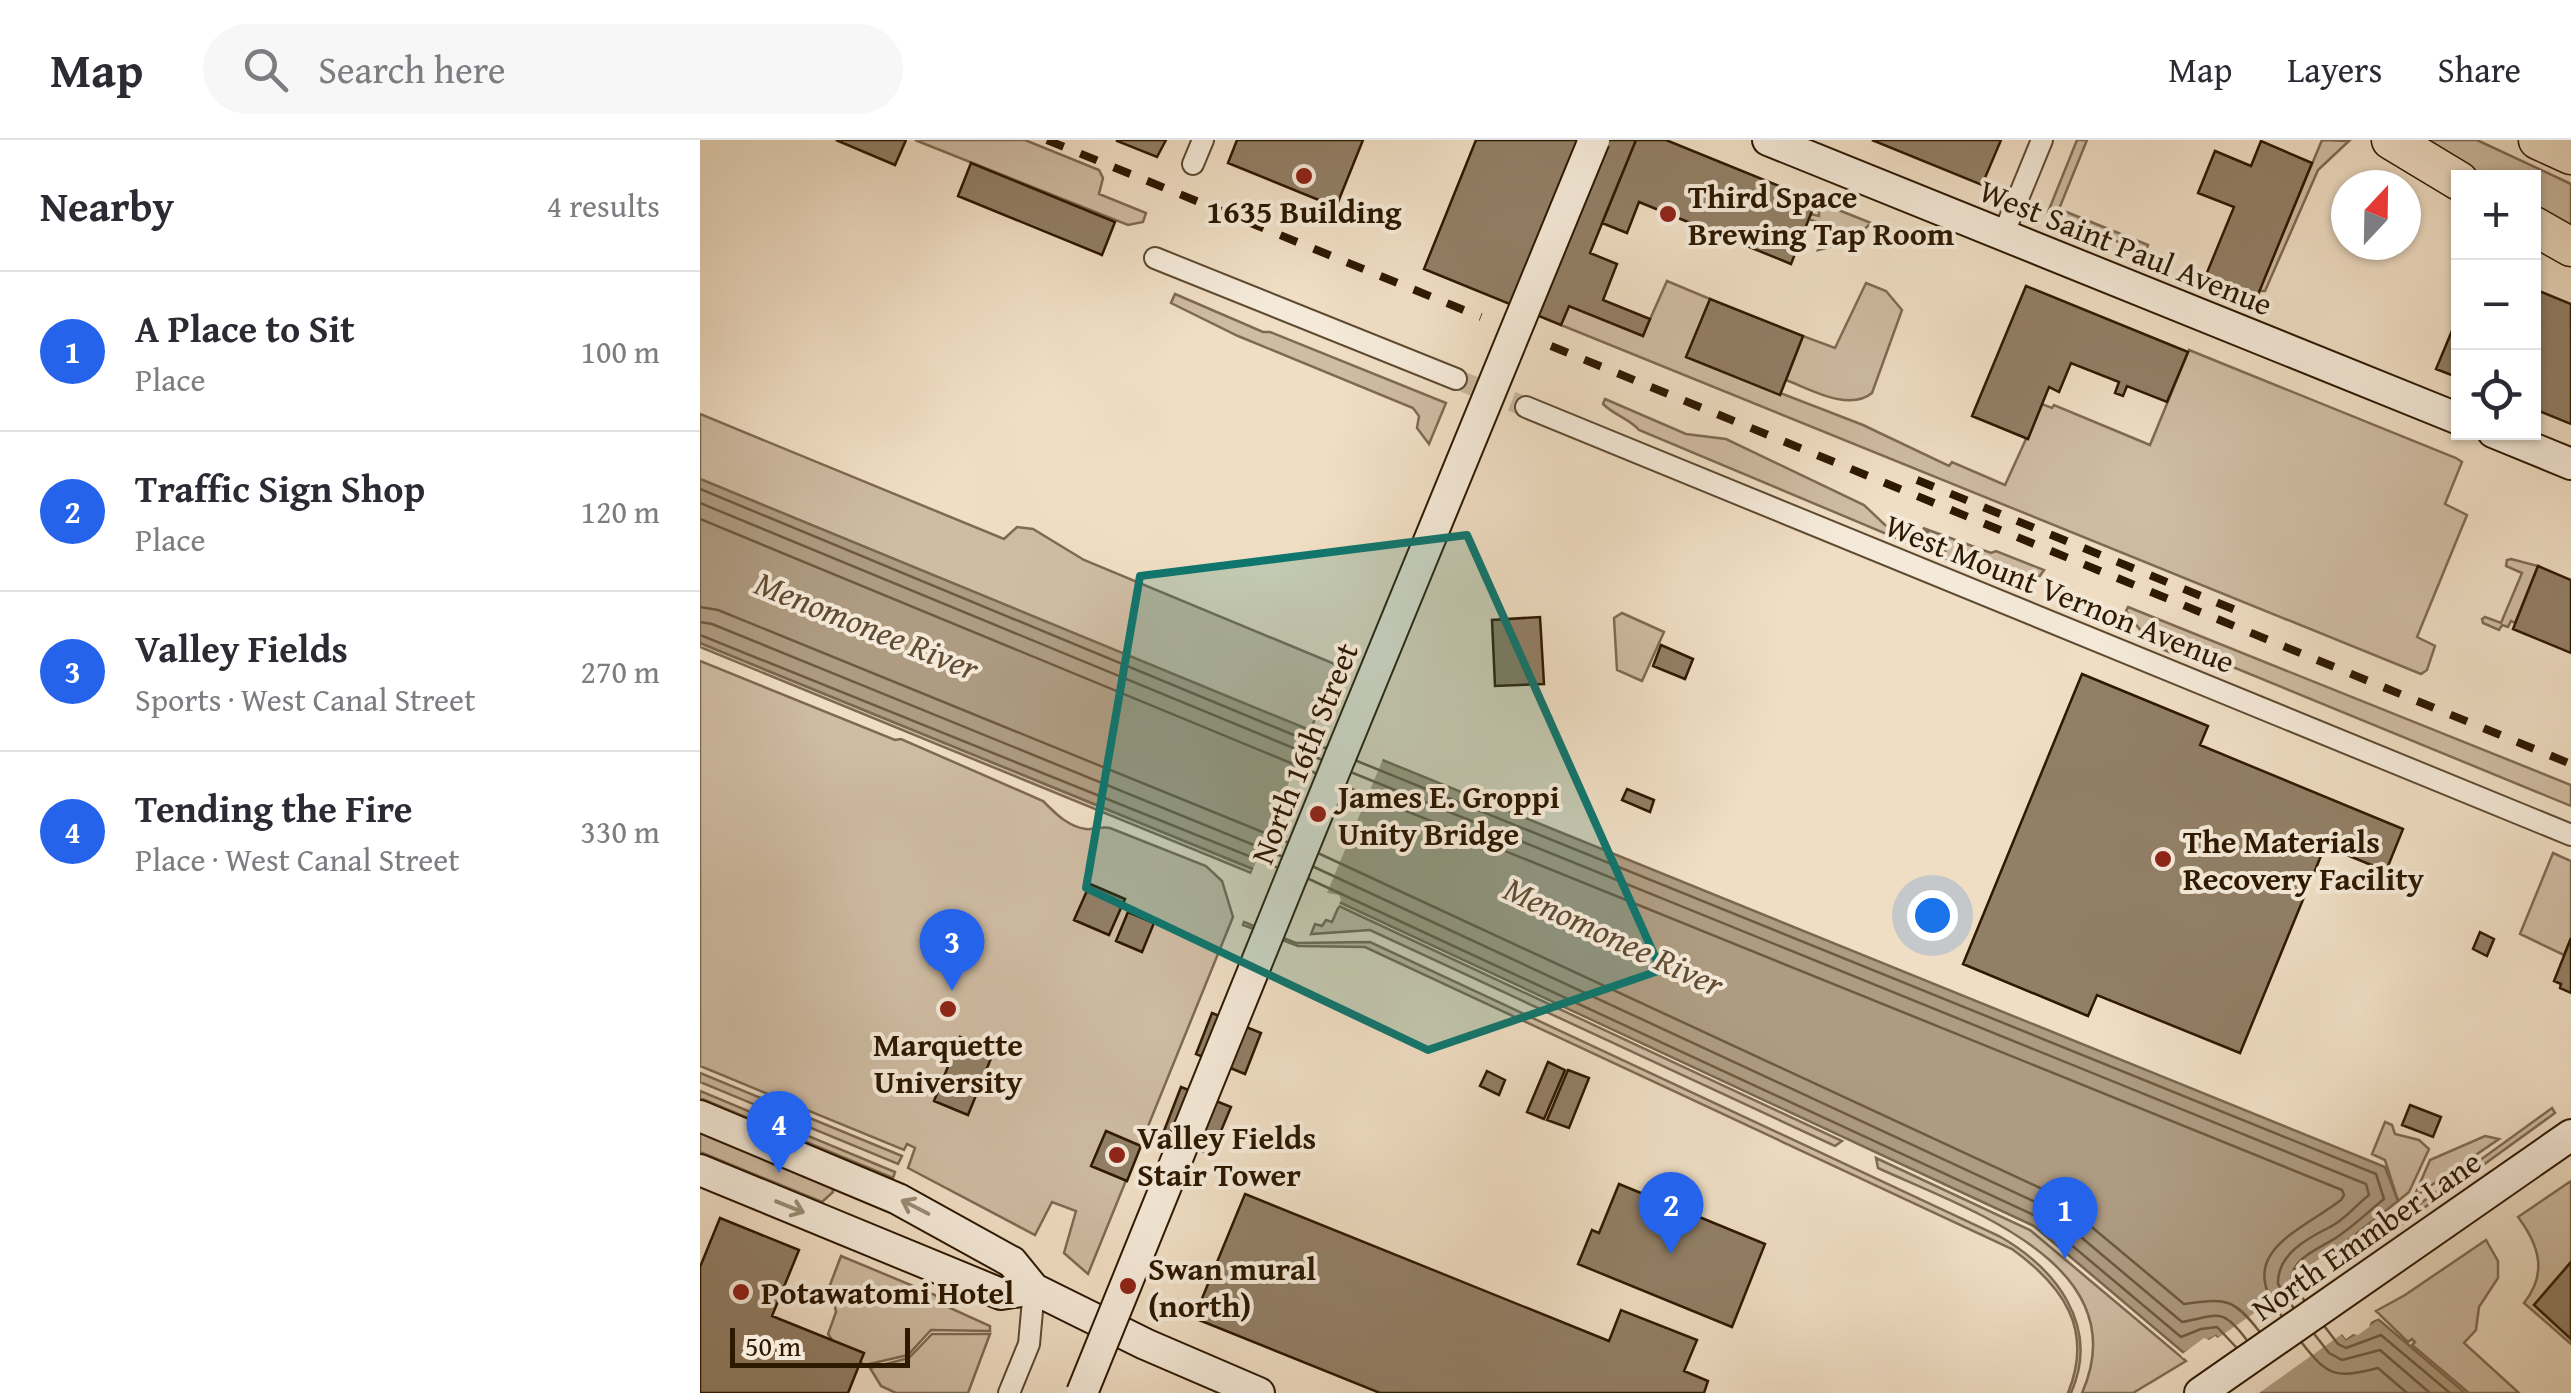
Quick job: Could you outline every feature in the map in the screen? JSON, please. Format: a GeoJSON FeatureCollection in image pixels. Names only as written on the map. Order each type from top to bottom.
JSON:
{"type":"FeatureCollection","features":[{"type":"Feature","properties":{"kind":"highway"},"geometry":{"type":"LineString","coordinates":[[2391,140],[2451,177]]}},
{"type":"Feature","properties":{"kind":"highway"},"geometry":{"type":"LineString","coordinates":[[2538,140],[2571,155]]}},
{"type":"Feature","properties":{"kind":"highway"},"geometry":{"type":"LineString","coordinates":[[2541,230],[2571,248]]}},
{"type":"Feature","properties":{"kind":"street"},"geometry":{"type":"LineString","coordinates":[[1193,164],[1202,140]]}},
{"type":"Feature","properties":{"kind":"street","name":"North 16th Street"},"geometry":{"type":"LineString","coordinates":[[1082,1393],[1594,140]]}},
{"type":"Feature","properties":{"kind":"street","name":"West Saint Paul Avenue"},"geometry":{"type":"LineString","coordinates":[[1768,140],[2451,416]]}},
{"type":"Feature","properties":{"kind":"street"},"geometry":{"type":"LineString","coordinates":[[2003,235],[2042,140]]}},
{"type":"Feature","properties":{"kind":"street"},"geometry":{"type":"LineString","coordinates":[[1155,258],[1456,379]]}},
{"type":"Feature","properties":{"kind":"street","name":"West Mount Vernon Avenue"},"geometry":{"type":"LineString","coordinates":[[1526,407],[2571,835]]}},
{"type":"Feature","properties":{"kind":"street"},"geometry":{"type":"LineString","coordinates":[[2512,440],[2571,464]]}},
{"type":"Feature","properties":{"kind":"street"},"geometry":{"type":"LineString","coordinates":[[700,1116],[857,1180],[932,1216],[1012,1262],[1034,1289],[1145,1344],[1259,1393]]}},
{"type":"Feature","properties":{"kind":"street","name":"North Emmber Lane"},"geometry":{"type":"LineString","coordinates":[[2202,1391],[2571,1134]]}},
{"type":"Feature","properties":{"kind":"street"},"geometry":{"type":"LineString","coordinates":[[700,1170],[1000,1294],[1034,1289]]}},
{"type":"Feature","properties":{"kind":"street"},"geometry":{"type":"LineString","coordinates":[[1008,1393],[1029,1344],[1034,1289]]}},
{"type":"Feature","properties":{"kind":"highlighted area"},"geometry":{"type":"Polygon","coordinates":[[[1467,535],[1661,970],[1428,1050],[1086,888],[1140,576],[1467,535]]]}},
{"type":"Feature","properties":{"kind":"shaded area"},"geometry":{"type":"Polygon","coordinates":[[[915,140],[1025,140],[1099,170],[1103,178],[1099,194],[1146,213],[1143,222],[1128,225],[915,140]]]}},
{"type":"Feature","properties":{"kind":"shaded area"},"geometry":{"type":"Polygon","coordinates":[[[2077,140],[2087,140],[2059,209],[2148,245],[2145,253],[2048,212],[2077,140]]]}},
{"type":"Feature","properties":{"kind":"shaded area"},"geometry":{"type":"Polygon","coordinates":[[[2322,140],[2349,141],[2318,170],[2265,291],[2259,291],[2322,140]]]}},
{"type":"Feature","properties":{"kind":"shaded area"},"geometry":{"type":"Polygon","coordinates":[[[2421,140],[2477,140],[2571,184],[2571,230],[2541,213],[2541,170],[2471,170],[2421,140]]]}},
{"type":"Feature","properties":{"kind":"shaded area"},"geometry":{"type":"Polygon","coordinates":[[[1816,201],[1871,223],[1852,241],[1818,250],[1826,226],[1809,219],[1811,214],[1819,216],[1813,209],[1816,201]]]}},
{"type":"Feature","properties":{"kind":"shaded area"},"geometry":{"type":"Polygon","coordinates":[[[1667,281],[1710,299],[1687,357],[1863,425],[1949,466],[1952,462],[2005,485],[2042,404],[2052,408],[2054,405],[2150,445],[2189,350],[2456,458],[2462,462],[2445,504],[2467,515],[2417,637],[2435,646],[2427,670],[2421,674],[1561,325],[1569,306],[1643,335],[1667,281]]]}},
{"type":"Feature","properties":{"kind":"shaded area"},"geometry":{"type":"Polygon","coordinates":[[[1866,283],[1886,291],[1902,310],[1872,393],[1841,400],[1786,380],[1803,336],[1835,348],[1866,283]]]}},
{"type":"Feature","properties":{"kind":"shaded area"},"geometry":{"type":"Polygon","coordinates":[[[1175,294],[1446,403],[1429,444],[1417,428],[1419,416],[1413,408],[1238,336],[1171,303],[1175,294]]]}},
{"type":"Feature","properties":{"kind":"shaded area"},"geometry":{"type":"Polygon","coordinates":[[[1605,399],[1686,434],[1726,439],[1864,505],[1885,525],[1946,552],[1923,528],[2044,570],[2039,577],[2017,580],[1970,569],[1639,430],[1603,404],[1605,399]]]}},
{"type":"Feature","properties":{"kind":"shaded area"},"geometry":{"type":"Polygon","coordinates":[[[700,414],[1004,539],[1017,527],[1033,529],[1084,560],[1337,665],[1310,731],[700,479],[700,414]]]}},
{"type":"Feature","properties":{"kind":"shaded area"},"geometry":{"type":"Polygon","coordinates":[[[2511,559],[2538,566],[2515,623],[2511,621],[2499,630],[2482,619],[2501,623],[2522,573],[2506,566],[2511,559]]]}},
{"type":"Feature","properties":{"kind":"shaded area"},"geometry":{"type":"Polygon","coordinates":[[[2128,607],[2571,785],[2571,806],[2228,665],[2169,652],[2137,626],[2126,611],[2128,607]]]}},
{"type":"Feature","properties":{"kind":"shaded area"},"geometry":{"type":"Polygon","coordinates":[[[1622,613],[1664,632],[1642,681],[1617,670],[1614,618],[1622,613]]]}},
{"type":"Feature","properties":{"kind":"shaded area"},"geometry":{"type":"Polygon","coordinates":[[[700,643],[1253,869],[1251,873],[700,647],[700,643]]]}},
{"type":"Feature","properties":{"kind":"shaded area","name":"Marquette University"},"geometry":{"type":"Polygon","coordinates":[[[700,661],[895,740],[901,739],[1043,801],[1073,825],[1110,828],[1206,866],[1222,881],[1233,917],[1088,1274],[1064,1253],[1076,1211],[1052,1202],[1035,1235],[908,1168],[915,1148],[907,1144],[904,1150],[700,1066],[700,661]]]}},
{"type":"Feature","properties":{"kind":"shaded area"},"geometry":{"type":"Polygon","coordinates":[[[2553,853],[2571,861],[2571,938],[2564,955],[2520,934],[2553,853]]]}},
{"type":"Feature","properties":{"kind":"shaded area"},"geometry":{"type":"Polygon","coordinates":[[[1339,906],[1842,1141],[1835,1146],[1370,930],[1311,934],[1315,924],[1332,922],[1339,906]]]}},
{"type":"Feature","properties":{"kind":"shaded area"},"geometry":{"type":"Polygon","coordinates":[[[1244,922],[1296,943],[1370,942],[1999,1236],[2038,1264],[2067,1301],[2080,1344],[2079,1368],[2071,1393],[2077,1349],[2069,1311],[2046,1278],[2012,1249],[1365,947],[1298,946],[1243,925],[1244,922]]]}},
{"type":"Feature","properties":{"kind":"shaded area"},"geometry":{"type":"Polygon","coordinates":[[[700,1073],[902,1156],[898,1164],[700,1082],[700,1073]]]}},
{"type":"Feature","properties":{"kind":"shaded area"},"geometry":{"type":"Polygon","coordinates":[[[700,1091],[895,1172],[893,1178],[700,1098],[700,1091]]]}},
{"type":"Feature","properties":{"kind":"shaded area"},"geometry":{"type":"Polygon","coordinates":[[[2552,1108],[2555,1113],[2370,1247],[2367,1242],[2552,1108]]]}},
{"type":"Feature","properties":{"kind":"shaded area"},"geometry":{"type":"Polygon","coordinates":[[[2385,1122],[2392,1125],[2395,1134],[2419,1140],[2429,1149],[2409,1192],[2398,1201],[2385,1160],[2372,1154],[2385,1122]]]}},
{"type":"Feature","properties":{"kind":"shaded area"},"geometry":{"type":"Polygon","coordinates":[[[700,1130],[832,1184],[833,1192],[822,1202],[700,1152],[700,1130]]]}},
{"type":"Feature","properties":{"kind":"shaded area"},"geometry":{"type":"Polygon","coordinates":[[[2485,1136],[2499,1139],[2414,1197],[2430,1160],[2485,1136]]]}},
{"type":"Feature","properties":{"kind":"shaded area"},"geometry":{"type":"Polygon","coordinates":[[[1876,1158],[2030,1230],[2186,1361],[2133,1393],[2082,1393],[2093,1348],[2086,1309],[2065,1276],[2034,1247],[1954,1202],[1878,1168],[1876,1158]]]}},
{"type":"Feature","properties":{"kind":"shaded area"},"geometry":{"type":"Polygon","coordinates":[[[2571,1181],[2571,1262],[2534,1305],[2571,1339],[2571,1344],[2524,1303],[2536,1281],[2538,1259],[2518,1217],[2571,1181]]]}},
{"type":"Feature","properties":{"kind":"shaded area"},"geometry":{"type":"Polygon","coordinates":[[[2486,1240],[2498,1261],[2498,1278],[2479,1307],[2476,1330],[2464,1343],[2519,1393],[2469,1393],[2376,1311],[2486,1240]]]}},
{"type":"Feature","properties":{"kind":"shaded area"},"geometry":{"type":"Polygon","coordinates":[[[841,1256],[935,1295],[950,1308],[990,1326],[990,1331],[931,1330],[908,1355],[865,1365],[842,1354],[828,1334],[836,1312],[830,1285],[841,1256]]]}},
{"type":"Feature","properties":{"kind":"shaded area"},"geometry":{"type":"Polygon","coordinates":[[[932,1334],[990,1334],[968,1393],[896,1393],[881,1386],[870,1368],[909,1358],[932,1334]]]}},
{"type":"Feature","properties":{"kind":"water","name":"Menomonee River"},"geometry":{"type":"Polygon","coordinates":[[[700,479],[2385,1167],[2398,1201],[2300,1278],[2346,1339],[2378,1319],[2465,1393],[2259,1393],[2216,1336],[2184,1353],[2034,1226],[1326,896],[700,643],[700,479]]]}},
{"type":"Feature","properties":{"kind":"pier"},"geometry":{"type":"Polygon","coordinates":[[[1312,726],[1385,754],[1327,893],[1339,895],[1338,907],[1251,874],[1312,726]]]}},
{"type":"Feature","properties":{"kind":"pier"},"geometry":{"type":"Polygon","coordinates":[[[2356,1236],[2361,1238],[2314,1268],[2306,1279],[2347,1332],[2378,1314],[2380,1318],[2371,1321],[2358,1335],[2346,1339],[2342,1334],[2259,1393],[2253,1393],[2214,1343],[2205,1344],[2193,1356],[2183,1358],[2181,1355],[2204,1338],[2218,1338],[2301,1281],[2299,1278],[2310,1265],[2356,1236]]]}},
{"type":"Feature","properties":{"kind":"building"},"geometry":{"type":"Polygon","coordinates":[[[836,140],[906,140],[895,165],[836,140]]]}},
{"type":"Feature","properties":{"kind":"building"},"geometry":{"type":"Polygon","coordinates":[[[1117,140],[1166,140],[1157,157],[1117,141],[1117,140]]]}},
{"type":"Feature","properties":{"kind":"building","name":"1635 Building"},"geometry":{"type":"Polygon","coordinates":[[[1237,140],[1363,140],[1336,207],[1228,163],[1237,140]]]}},
{"type":"Feature","properties":{"kind":"building"},"geometry":{"type":"Polygon","coordinates":[[[1476,140],[1636,140],[1590,253],[1617,264],[1603,300],[1650,319],[1643,336],[1569,306],[1561,325],[1424,269],[1476,140]]]}},
{"type":"Feature","properties":{"kind":"building"},"geometry":{"type":"Polygon","coordinates":[[[1636,140],[1666,140],[1816,201],[1791,264],[1639,202],[1627,233],[1602,223],[1636,140]]]}},
{"type":"Feature","properties":{"kind":"building"},"geometry":{"type":"Polygon","coordinates":[[[1872,140],[2001,140],[1982,185],[1872,140]]]}},
{"type":"Feature","properties":{"kind":"building"},"geometry":{"type":"Polygon","coordinates":[[[2261,141],[2312,163],[2257,297],[2206,275],[2234,207],[2198,193],[2215,151],[2251,166],[2261,141]]]}},
{"type":"Feature","properties":{"kind":"building"},"geometry":{"type":"Polygon","coordinates":[[[971,163],[1115,222],[1102,255],[958,196],[971,163]]]}},
{"type":"Feature","properties":{"kind":"building"},"geometry":{"type":"Polygon","coordinates":[[[2026,286],[2188,352],[2167,402],[2127,386],[2123,396],[2115,393],[2119,382],[2071,363],[2059,392],[2049,387],[2028,439],[1972,416],[2026,286]]]}},
{"type":"Feature","properties":{"kind":"building"},"geometry":{"type":"Polygon","coordinates":[[[2541,292],[2571,304],[2571,424],[2541,412],[2541,292]]]}},
{"type":"Feature","properties":{"kind":"building"},"geometry":{"type":"Polygon","coordinates":[[[1710,299],[1803,336],[1780,395],[1686,357],[1710,299]]]}},
{"type":"Feature","properties":{"kind":"building"},"geometry":{"type":"Polygon","coordinates":[[[2451,333],[2451,375],[2436,369],[2451,333]]]}},
{"type":"Feature","properties":{"kind":"building"},"geometry":{"type":"Polygon","coordinates":[[[2538,566],[2571,580],[2571,653],[2513,629],[2538,566]]]}},
{"type":"Feature","properties":{"kind":"building"},"geometry":{"type":"Polygon","coordinates":[[[1540,617],[1544,684],[1495,686],[1492,620],[1540,617]]]}},
{"type":"Feature","properties":{"kind":"building"},"geometry":{"type":"Polygon","coordinates":[[[1661,645],[1693,659],[1685,679],[1653,666],[1661,645]]]}},
{"type":"Feature","properties":{"kind":"building","name":"The Materials Recovery Facility"},"geometry":{"type":"Polygon","coordinates":[[[2082,674],[2208,726],[2200,745],[2403,829],[2386,871],[2325,846],[2240,1053],[2097,995],[2088,1016],[1963,964],[2082,674]]]}},
{"type":"Feature","properties":{"kind":"building"},"geometry":{"type":"Polygon","coordinates":[[[1627,789],[1654,800],[1650,812],[1622,800],[1627,789]]]}},
{"type":"Feature","properties":{"kind":"building"},"geometry":{"type":"Polygon","coordinates":[[[1090,884],[1125,899],[1109,935],[1074,920],[1090,884]]]}},
{"type":"Feature","properties":{"kind":"building"},"geometry":{"type":"Polygon","coordinates":[[[1128,912],[1154,923],[1142,952],[1116,941],[1128,912]]]}},
{"type":"Feature","properties":{"kind":"building"},"geometry":{"type":"Polygon","coordinates":[[[2480,932],[2494,939],[2487,956],[2473,949],[2480,932]]]}},
{"type":"Feature","properties":{"kind":"building"},"geometry":{"type":"Polygon","coordinates":[[[2571,938],[2571,993],[2554,981],[2571,938]]]}},
{"type":"Feature","properties":{"kind":"building"},"geometry":{"type":"Polygon","coordinates":[[[1212,1013],[1261,1033],[1245,1074],[1196,1054],[1212,1013]]]}},
{"type":"Feature","properties":{"kind":"building"},"geometry":{"type":"Polygon","coordinates":[[[960,1037],[994,1051],[968,1115],[934,1101],[960,1037]]]}},
{"type":"Feature","properties":{"kind":"building"},"geometry":{"type":"Polygon","coordinates":[[[1548,1062],[1565,1070],[1544,1119],[1527,1112],[1548,1062]]]}},
{"type":"Feature","properties":{"kind":"building"},"geometry":{"type":"Polygon","coordinates":[[[1568,1070],[1589,1078],[1569,1128],[1547,1120],[1568,1070]]]}},
{"type":"Feature","properties":{"kind":"building"},"geometry":{"type":"Polygon","coordinates":[[[1487,1071],[1505,1080],[1499,1095],[1480,1086],[1487,1071]]]}},
{"type":"Feature","properties":{"kind":"building"},"geometry":{"type":"Polygon","coordinates":[[[1181,1087],[1231,1107],[1211,1155],[1162,1136],[1181,1087]]]}},
{"type":"Feature","properties":{"kind":"building"},"geometry":{"type":"Polygon","coordinates":[[[2410,1105],[2441,1117],[2433,1137],[2402,1125],[2410,1105]]]}},
{"type":"Feature","properties":{"kind":"building","name":"Valley Fields Stair Tower"},"geometry":{"type":"Polygon","coordinates":[[[1106,1131],[1141,1146],[1127,1181],[1091,1166],[1106,1131]]]}},
{"type":"Feature","properties":{"kind":"building"},"geometry":{"type":"Polygon","coordinates":[[[1619,1184],[1765,1244],[1732,1327],[1578,1264],[1592,1230],[1599,1233],[1619,1184]]]}},
{"type":"Feature","properties":{"kind":"building"},"geometry":{"type":"Polygon","coordinates":[[[1245,1194],[1609,1341],[1621,1310],[1697,1340],[1684,1371],[1708,1381],[1704,1393],[1380,1393],[1194,1318],[1245,1194]]]}},
{"type":"Feature","properties":{"kind":"building","name":"Potawatomi Hotel"},"geometry":{"type":"Polygon","coordinates":[[[720,1218],[799,1250],[772,1316],[864,1353],[848,1393],[700,1393],[700,1267],[720,1218]]]}},
{"type":"Feature","properties":{"kind":"building"},"geometry":{"type":"Polygon","coordinates":[[[2571,1262],[2571,1339],[2534,1305],[2571,1262]]]}},
{"type":"Feature","properties":{"kind":"tunnel"},"geometry":{"type":"LineString","coordinates":[[1456,379],[1526,407]]}},
{"type":"Feature","properties":{"kind":"railway"},"geometry":{"type":"LineString","coordinates":[[1047,140],[1481,317]]}},
{"type":"Feature","properties":{"kind":"railway"},"geometry":{"type":"LineString","coordinates":[[1551,346],[2571,764]]}},
{"type":"Feature","properties":{"kind":"railway"},"geometry":{"type":"LineString","coordinates":[[1917,480],[2250,616]]}},
{"type":"Feature","properties":{"kind":"place","name":"1635 Building"},"geometry":{"type":"Point","coordinates":[1304,176]}},
{"type":"Feature","properties":{"kind":"place","name":"Third Space Brewing Tap Room"},"geometry":{"type":"Point","coordinates":[1668,214]}},
{"type":"Feature","properties":{"kind":"place","name":"James E. Groppi Unity Bridge"},"geometry":{"type":"Point","coordinates":[1318,814]}},
{"type":"Feature","properties":{"kind":"place","name":"The Materials Recovery Facility"},"geometry":{"type":"Point","coordinates":[2163,859]}},
{"type":"Feature","properties":{"kind":"place","name":"Valley Fields"},"geometry":{"type":"Point","coordinates":[952,991]}},
{"type":"Feature","properties":{"kind":"place","name":"Marquette University"},"geometry":{"type":"Point","coordinates":[948,1009]}},
{"type":"Feature","properties":{"kind":"place","name":"Valley Fields Stair Tower"},"geometry":{"type":"Point","coordinates":[1117,1155]}},
{"type":"Feature","properties":{"kind":"place","name":"Tending the Fire"},"geometry":{"type":"Point","coordinates":[779,1173]}},
{"type":"Feature","properties":{"kind":"place","name":"Traffic Sign Shop"},"geometry":{"type":"Point","coordinates":[1671,1254]}},
{"type":"Feature","properties":{"kind":"place","name":"A Place to Sit"},"geometry":{"type":"Point","coordinates":[2065,1259]}},
{"type":"Feature","properties":{"kind":"place","name":"Swan mural (north)"},"geometry":{"type":"Point","coordinates":[1128,1286]}},
{"type":"Feature","properties":{"kind":"place","name":"Potawatomi Hotel"},"geometry":{"type":"Point","coordinates":[741,1292]}}]}
